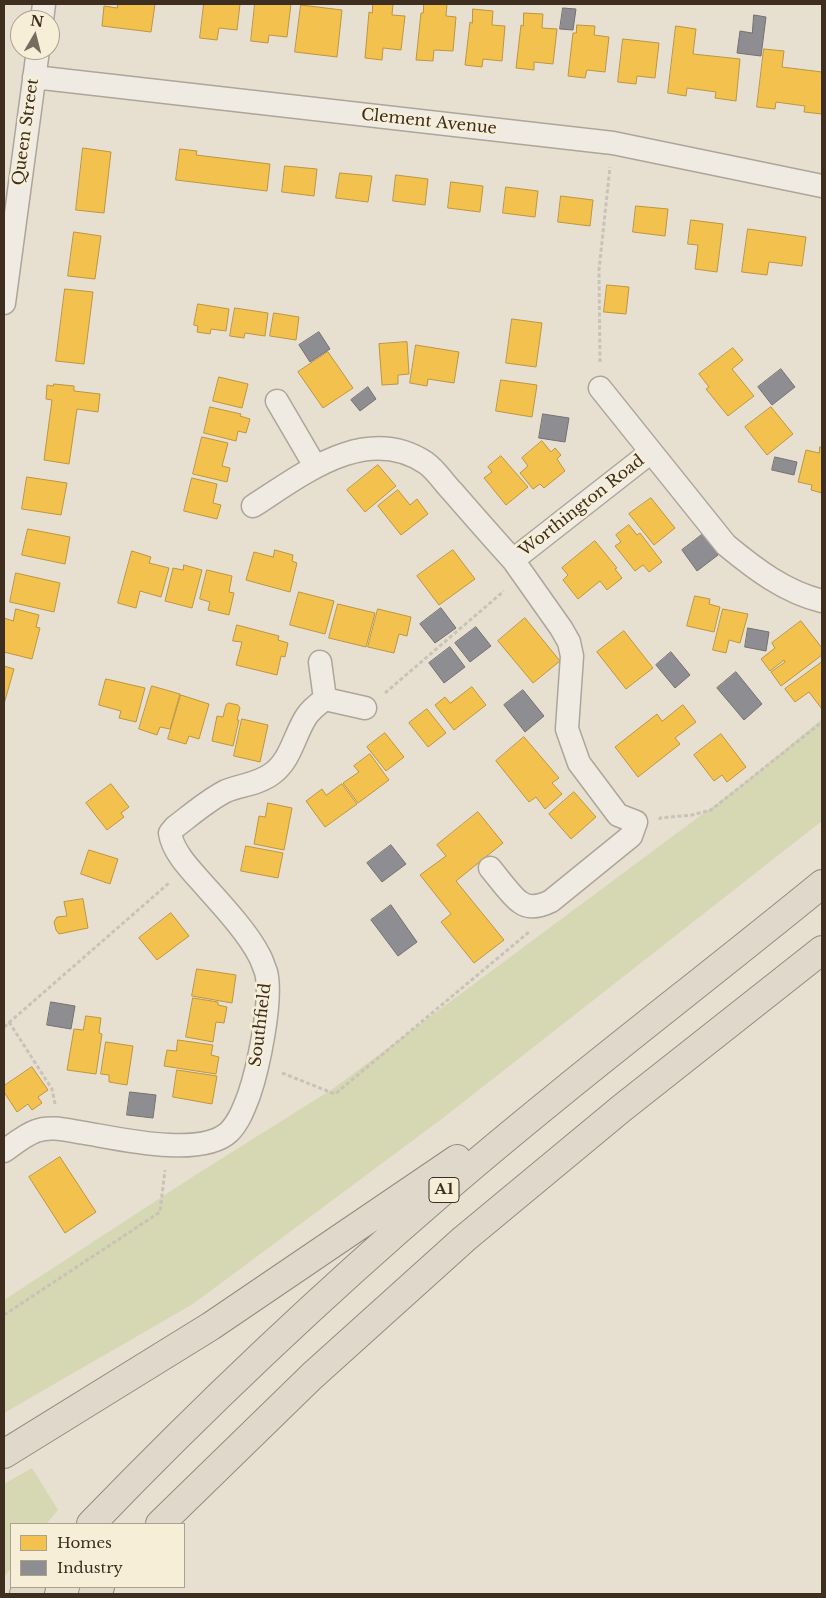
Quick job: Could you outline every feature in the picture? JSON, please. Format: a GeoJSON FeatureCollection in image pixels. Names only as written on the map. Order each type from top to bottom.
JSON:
{"type":"FeatureCollection","features":[{"type":"Feature","properties":{"kind":"highway","name":"A1"},"geometry":{"type":"LineString","coordinates":[[92,1523],[152,1460],[295,1323],[442,1191],[595,1065],[822,884]]}},
{"type":"Feature","properties":{"kind":"highway"},"geometry":{"type":"LineString","coordinates":[[161,1523],[312,1376],[464,1239],[622,1108],[822,950]]}},
{"type":"Feature","properties":{"kind":"highway","name":"A1"},"geometry":{"type":"LineString","coordinates":[[4,1454],[211,1326],[595,1065]]}},
{"type":"Feature","properties":{"kind":"street","name":"Queen Street"},"geometry":{"type":"LineString","coordinates":[[4,303],[37,60]]}},
{"type":"Feature","properties":{"kind":"street","name":"Clement Avenue"},"geometry":{"type":"LineString","coordinates":[[34,78],[613,143],[822,186]]}},
{"type":"Feature","properties":{"kind":"street","name":"Worthington Road"},"geometry":{"type":"LineString","coordinates":[[600,388],[726,545],[778,584],[822,602]]}},
{"type":"Feature","properties":{"kind":"street"},"geometry":{"type":"LineString","coordinates":[[277,401],[315,466]]}},
{"type":"Feature","properties":{"kind":"street","name":"Worthington Road"},"geometry":{"type":"LineString","coordinates":[[253,506],[315,466],[346,454],[375,448],[402,450],[428,464],[518,567],[561,628],[569,642],[572,656],[567,729],[578,762],[618,816],[636,822],[631,836],[551,901],[543,905],[534,906],[520,903],[490,868]]}},
{"type":"Feature","properties":{"kind":"street","name":"Worthington Road"},"geometry":{"type":"LineString","coordinates":[[518,567],[651,452]]}},
{"type":"Feature","properties":{"kind":"street"},"geometry":{"type":"LineString","coordinates":[[320,662],[325,699],[365,708]]}},
{"type":"Feature","properties":{"kind":"street","name":"Southfield"},"geometry":{"type":"LineString","coordinates":[[4,1151],[36,1130],[56,1128],[168,1146],[195,1145],[213,1141],[228,1133],[238,1121],[249,1095],[258,1064],[268,995],[266,973],[259,955],[247,937],[188,867],[171,842],[170,833],[175,827],[216,797],[227,791],[260,781],[272,774],[288,756],[307,716],[314,707],[325,699]]}},
{"type":"Feature","properties":{"kind":"path"},"geometry":{"type":"LineString","coordinates":[[600,388],[599,270],[613,143]]}},
{"type":"Feature","properties":{"kind":"path"},"geometry":{"type":"LineString","coordinates":[[365,708],[373,703],[518,567]]}},
{"type":"Feature","properties":{"kind":"path"},"geometry":{"type":"LineString","coordinates":[[4,1027],[188,867]]}},
{"type":"Feature","properties":{"kind":"path"},"geometry":{"type":"LineString","coordinates":[[4,1022],[9,1022]]}},
{"type":"Feature","properties":{"kind":"path"},"geometry":{"type":"LineString","coordinates":[[9,1022],[52,1089],[57,1112],[56,1128]]}},
{"type":"Feature","properties":{"kind":"path"},"geometry":{"type":"LineString","coordinates":[[4,1315],[160,1212],[168,1146]]}},
{"type":"Feature","properties":{"kind":"green space"},"geometry":{"type":"Polygon","coordinates":[[[822,719],[822,821],[443,1118],[193,1304],[4,1413],[4,1300],[197,1174],[334,1088],[743,784],[822,719]]]}},
{"type":"Feature","properties":{"kind":"green space"},"geometry":{"type":"Polygon","coordinates":[[[32,1468],[58,1510],[47,1523],[10,1523],[10,1569],[4,1577],[4,1484],[32,1468]]]}},
{"type":"Feature","properties":{"kind":"building: Homes"},"geometry":{"type":"Polygon","coordinates":[[[118,4],[155,4],[151,32],[102,26],[104,6],[117,8],[118,4]]]}},
{"type":"Feature","properties":{"kind":"building: Homes"},"geometry":{"type":"Polygon","coordinates":[[[204,4],[240,4],[237,30],[219,28],[217,40],[200,38],[204,4]]]}},
{"type":"Feature","properties":{"kind":"building: Homes"},"geometry":{"type":"Polygon","coordinates":[[[255,4],[291,4],[287,37],[269,35],[268,43],[251,41],[255,4]]]}},
{"type":"Feature","properties":{"kind":"building: Homes"},"geometry":{"type":"Polygon","coordinates":[[[373,4],[393,4],[392,15],[405,16],[401,50],[383,48],[382,60],[365,58],[369,12],[372,13],[373,4]]]}},
{"type":"Feature","properties":{"kind":"building: Homes"},"geometry":{"type":"Polygon","coordinates":[[[424,4],[447,4],[446,16],[456,17],[453,51],[434,50],[433,61],[416,60],[421,13],[423,13],[424,4]]]}},
{"type":"Feature","properties":{"kind":"building: Homes"},"geometry":{"type":"Polygon","coordinates":[[[301,5],[342,10],[337,57],[295,52],[301,5]]]}},
{"type":"Feature","properties":{"kind":"building: Homes"},"geometry":{"type":"Polygon","coordinates":[[[473,9],[493,11],[492,25],[505,26],[502,61],[483,59],[482,67],[465,65],[473,9]]]}},
{"type":"Feature","properties":{"kind":"building: Homes"},"geometry":{"type":"Polygon","coordinates":[[[524,13],[543,14],[542,28],[557,29],[553,64],[534,62],[534,70],[516,68],[524,13]]]}},
{"type":"Feature","properties":{"kind":"building: Homes"},"geometry":{"type":"Polygon","coordinates":[[[577,25],[595,26],[594,35],[609,37],[605,72],[587,70],[585,78],[568,76],[573,33],[576,33],[577,25]]]}},
{"type":"Feature","properties":{"kind":"building: Homes"},"geometry":{"type":"Polygon","coordinates":[[[676,26],[696,29],[693,54],[740,59],[736,101],[715,98],[716,92],[687,88],[686,96],[668,93],[676,26]]]}},
{"type":"Feature","properties":{"kind":"building: Homes"},"geometry":{"type":"Polygon","coordinates":[[[623,39],[659,43],[655,78],[637,76],[636,84],[618,82],[623,39]]]}},
{"type":"Feature","properties":{"kind":"building: Homes"},"geometry":{"type":"Polygon","coordinates":[[[764,49],[784,51],[782,67],[822,72],[822,114],[804,112],[805,106],[776,102],[775,109],[757,107],[764,49]]]}},
{"type":"Feature","properties":{"kind":"building: Homes"},"geometry":{"type":"Polygon","coordinates":[[[83,148],[111,152],[104,213],[76,210],[83,148]]]}},
{"type":"Feature","properties":{"kind":"building: Homes"},"geometry":{"type":"Polygon","coordinates":[[[180,149],[197,151],[196,155],[270,164],[267,191],[176,180],[180,149]]]}},
{"type":"Feature","properties":{"kind":"building: Homes"},"geometry":{"type":"Polygon","coordinates":[[[285,166],[317,169],[314,196],[282,192],[285,166]]]}},
{"type":"Feature","properties":{"kind":"building: Homes"},"geometry":{"type":"Polygon","coordinates":[[[340,173],[372,176],[368,202],[336,198],[340,173]]]}},
{"type":"Feature","properties":{"kind":"building: Homes"},"geometry":{"type":"Polygon","coordinates":[[[396,175],[428,179],[425,205],[393,201],[396,175]]]}},
{"type":"Feature","properties":{"kind":"building: Homes"},"geometry":{"type":"Polygon","coordinates":[[[451,182],[483,186],[480,212],[448,208],[451,182]]]}},
{"type":"Feature","properties":{"kind":"building: Homes"},"geometry":{"type":"Polygon","coordinates":[[[506,187],[538,191],[535,217],[503,213],[506,187]]]}},
{"type":"Feature","properties":{"kind":"building: Homes"},"geometry":{"type":"Polygon","coordinates":[[[561,196],[593,200],[590,226],[558,222],[561,196]]]}},
{"type":"Feature","properties":{"kind":"building: Homes"},"geometry":{"type":"Polygon","coordinates":[[[636,206],[668,209],[665,236],[633,232],[636,206]]]}},
{"type":"Feature","properties":{"kind":"building: Homes"},"geometry":{"type":"Polygon","coordinates":[[[691,220],[723,224],[717,272],[695,269],[698,245],[688,244],[691,220]]]}},
{"type":"Feature","properties":{"kind":"building: Homes"},"geometry":{"type":"Polygon","coordinates":[[[748,229],[806,237],[802,266],[769,262],[767,275],[742,272],[748,229]]]}},
{"type":"Feature","properties":{"kind":"building: Homes"},"geometry":{"type":"Polygon","coordinates":[[[74,232],[101,236],[95,279],[68,276],[74,232]]]}},
{"type":"Feature","properties":{"kind":"building: Homes"},"geometry":{"type":"Polygon","coordinates":[[[607,285],[629,287],[626,314],[604,312],[607,285]]]}},
{"type":"Feature","properties":{"kind":"building: Homes"},"geometry":{"type":"Polygon","coordinates":[[[65,289],[93,292],[84,364],[56,361],[65,289]]]}},
{"type":"Feature","properties":{"kind":"building: Homes"},"geometry":{"type":"Polygon","coordinates":[[[198,304],[229,309],[226,331],[211,329],[210,334],[197,332],[198,326],[194,325],[198,304]]]}},
{"type":"Feature","properties":{"kind":"building: Homes"},"geometry":{"type":"Polygon","coordinates":[[[235,308],[268,313],[265,336],[245,333],[244,338],[230,336],[235,308]]]}},
{"type":"Feature","properties":{"kind":"building: Homes"},"geometry":{"type":"Polygon","coordinates":[[[274,313],[299,317],[296,340],[270,336],[274,313]]]}},
{"type":"Feature","properties":{"kind":"building: Homes"},"geometry":{"type":"Polygon","coordinates":[[[512,319],[542,323],[536,367],[506,363],[512,319]]]}},
{"type":"Feature","properties":{"kind":"building: Homes"},"geometry":{"type":"Polygon","coordinates":[[[407,342],[409,374],[398,375],[398,384],[382,385],[379,344],[407,342]]]}},
{"type":"Feature","properties":{"kind":"building: Homes"},"geometry":{"type":"Polygon","coordinates":[[[416,345],[459,352],[454,383],[428,379],[427,386],[410,383],[416,345]]]}},
{"type":"Feature","properties":{"kind":"building: Homes"},"geometry":{"type":"Polygon","coordinates":[[[733,348],[743,360],[732,369],[754,396],[728,416],[706,389],[709,387],[699,374],[733,348]]]}},
{"type":"Feature","properties":{"kind":"building: Homes"},"geometry":{"type":"Polygon","coordinates":[[[328,352],[353,388],[323,408],[298,372],[328,352]]]}},
{"type":"Feature","properties":{"kind":"building: Homes"},"geometry":{"type":"Polygon","coordinates":[[[219,377],[248,384],[242,408],[213,401],[219,377]]]}},
{"type":"Feature","properties":{"kind":"building: Homes"},"geometry":{"type":"Polygon","coordinates":[[[501,380],[537,385],[532,417],[496,411],[501,380]]]}},
{"type":"Feature","properties":{"kind":"building: Homes"},"geometry":{"type":"Polygon","coordinates":[[[54,384],[74,386],[74,391],[100,394],[98,412],[77,409],[69,464],[44,460],[52,400],[46,399],[47,385],[53,386],[54,384]]]}},
{"type":"Feature","properties":{"kind":"building: Homes"},"geometry":{"type":"Polygon","coordinates":[[[210,407],[241,414],[240,416],[250,419],[246,433],[238,431],[236,441],[204,433],[210,407]]]}},
{"type":"Feature","properties":{"kind":"building: Homes"},"geometry":{"type":"Polygon","coordinates":[[[771,407],[793,434],[767,455],[745,427],[771,407]]]}},
{"type":"Feature","properties":{"kind":"building: Homes"},"geometry":{"type":"Polygon","coordinates":[[[202,437],[228,443],[222,466],[230,468],[227,482],[193,474],[202,437]]]}},
{"type":"Feature","properties":{"kind":"building: Homes"},"geometry":{"type":"Polygon","coordinates":[[[542,441],[551,452],[555,448],[561,455],[557,459],[565,471],[544,488],[540,484],[533,489],[520,473],[528,466],[522,458],[542,441]]]}},
{"type":"Feature","properties":{"kind":"building: Homes"},"geometry":{"type":"Polygon","coordinates":[[[820,447],[822,448],[822,493],[811,490],[812,485],[798,482],[806,450],[819,453],[820,447]]]}},
{"type":"Feature","properties":{"kind":"building: Homes"},"geometry":{"type":"Polygon","coordinates":[[[501,456],[528,487],[506,505],[484,478],[492,472],[488,467],[501,456]]]}},
{"type":"Feature","properties":{"kind":"building: Homes"},"geometry":{"type":"Polygon","coordinates":[[[378,465],[396,486],[365,512],[347,490],[378,465]]]}},
{"type":"Feature","properties":{"kind":"building: Homes"},"geometry":{"type":"Polygon","coordinates":[[[27,477],[67,483],[61,515],[22,509],[27,477]]]}},
{"type":"Feature","properties":{"kind":"building: Homes"},"geometry":{"type":"Polygon","coordinates":[[[192,478],[217,484],[213,503],[221,505],[217,519],[184,511],[192,478]]]}},
{"type":"Feature","properties":{"kind":"building: Homes"},"geometry":{"type":"Polygon","coordinates":[[[398,490],[410,505],[417,499],[428,514],[401,535],[378,506],[398,490]]]}},
{"type":"Feature","properties":{"kind":"building: Homes"},"geometry":{"type":"Polygon","coordinates":[[[651,498],[675,528],[654,545],[629,514],[651,498]]]}},
{"type":"Feature","properties":{"kind":"building: Homes"},"geometry":{"type":"Polygon","coordinates":[[[629,525],[637,535],[640,533],[662,562],[649,572],[643,565],[635,571],[615,546],[621,542],[616,535],[629,525]]]}},
{"type":"Feature","properties":{"kind":"building: Homes"},"geometry":{"type":"Polygon","coordinates":[[[28,529],[70,537],[65,564],[22,555],[28,529]]]}},
{"type":"Feature","properties":{"kind":"building: Homes"},"geometry":{"type":"Polygon","coordinates":[[[595,541],[617,568],[615,569],[622,578],[607,590],[600,581],[578,599],[563,580],[568,575],[562,568],[595,541]]]}},
{"type":"Feature","properties":{"kind":"building: Homes"},"geometry":{"type":"Polygon","coordinates":[[[275,550],[293,555],[292,561],[297,563],[290,592],[246,580],[254,552],[273,557],[275,550]]]}},
{"type":"Feature","properties":{"kind":"building: Homes"},"geometry":{"type":"Polygon","coordinates":[[[453,550],[475,579],[439,605],[417,576],[453,550]]]}},
{"type":"Feature","properties":{"kind":"building: Homes"},"geometry":{"type":"Polygon","coordinates":[[[132,551],[151,557],[149,563],[169,568],[161,597],[140,591],[136,608],[118,603],[132,551]]]}},
{"type":"Feature","properties":{"kind":"building: Homes"},"geometry":{"type":"Polygon","coordinates":[[[184,565],[202,570],[192,608],[165,601],[173,568],[183,570],[184,565]]]}},
{"type":"Feature","properties":{"kind":"building: Homes"},"geometry":{"type":"Polygon","coordinates":[[[207,570],[232,576],[229,592],[234,593],[229,615],[208,610],[210,602],[200,599],[207,570]]]}},
{"type":"Feature","properties":{"kind":"building: Homes"},"geometry":{"type":"Polygon","coordinates":[[[16,573],[60,583],[54,612],[10,602],[16,573]]]}},
{"type":"Feature","properties":{"kind":"building: Homes"},"geometry":{"type":"Polygon","coordinates":[[[299,592],[334,601],[325,634],[290,625],[299,592]]]}},
{"type":"Feature","properties":{"kind":"building: Homes"},"geometry":{"type":"Polygon","coordinates":[[[695,596],[710,599],[709,604],[720,607],[714,632],[687,626],[695,596]]]}},
{"type":"Feature","properties":{"kind":"building: Homes"},"geometry":{"type":"Polygon","coordinates":[[[338,604],[375,613],[366,647],[329,638],[338,604]]]}},
{"type":"Feature","properties":{"kind":"building: Homes"},"geometry":{"type":"Polygon","coordinates":[[[16,609],[39,615],[36,627],[40,628],[32,659],[4,652],[4,618],[13,621],[16,609]]]}},
{"type":"Feature","properties":{"kind":"building: Homes"},"geometry":{"type":"Polygon","coordinates":[[[378,609],[411,617],[407,636],[399,634],[394,653],[368,647],[378,609]]]}},
{"type":"Feature","properties":{"kind":"building: Homes"},"geometry":{"type":"Polygon","coordinates":[[[723,609],[748,614],[740,643],[729,640],[726,653],[713,650],[723,609]]]}},
{"type":"Feature","properties":{"kind":"building: Homes"},"geometry":{"type":"Polygon","coordinates":[[[525,618],[560,661],[533,683],[498,641],[525,618]]]}},
{"type":"Feature","properties":{"kind":"building: Homes"},"geometry":{"type":"Polygon","coordinates":[[[801,621],[822,648],[822,655],[781,686],[771,672],[785,662],[784,660],[770,671],[761,659],[775,648],[772,643],[801,621]]]}},
{"type":"Feature","properties":{"kind":"building: Homes"},"geometry":{"type":"Polygon","coordinates":[[[237,625],[279,636],[278,640],[288,643],[285,657],[281,656],[277,675],[236,665],[242,642],[233,641],[237,625]]]}},
{"type":"Feature","properties":{"kind":"building: Homes"},"geometry":{"type":"Polygon","coordinates":[[[624,631],[653,668],[626,689],[597,652],[624,631]]]}},
{"type":"Feature","properties":{"kind":"building: Homes"},"geometry":{"type":"Polygon","coordinates":[[[822,662],[822,709],[809,692],[795,702],[785,689],[822,662]]]}},
{"type":"Feature","properties":{"kind":"building: Homes"},"geometry":{"type":"Polygon","coordinates":[[[4,666],[14,669],[4,704],[4,666]]]}},
{"type":"Feature","properties":{"kind":"building: Homes"},"geometry":{"type":"Polygon","coordinates":[[[106,679],[145,688],[136,722],[119,718],[121,711],[99,705],[106,679]]]}},
{"type":"Feature","properties":{"kind":"building: Homes"},"geometry":{"type":"Polygon","coordinates":[[[152,686],[180,694],[170,729],[160,727],[157,735],[139,729],[152,686]]]}},
{"type":"Feature","properties":{"kind":"building: Homes"},"geometry":{"type":"Polygon","coordinates":[[[472,687],[486,705],[454,730],[435,705],[445,697],[450,703],[472,687]]]}},
{"type":"Feature","properties":{"kind":"building: Homes"},"geometry":{"type":"Polygon","coordinates":[[[181,695],[209,704],[199,739],[189,736],[186,744],[168,739],[181,695]]]}},
{"type":"Feature","properties":{"kind":"building: Homes"},"geometry":{"type":"Polygon","coordinates":[[[229,703],[238,705],[240,708],[233,746],[212,741],[217,716],[223,717],[226,705],[229,703]]]}},
{"type":"Feature","properties":{"kind":"building: Homes"},"geometry":{"type":"Polygon","coordinates":[[[683,705],[696,722],[675,738],[680,744],[638,777],[615,747],[657,714],[662,721],[683,705]]]}},
{"type":"Feature","properties":{"kind":"building: Homes"},"geometry":{"type":"Polygon","coordinates":[[[427,709],[446,733],[428,747],[409,723],[427,709]]]}},
{"type":"Feature","properties":{"kind":"building: Homes"},"geometry":{"type":"Polygon","coordinates":[[[242,719],[268,725],[260,762],[234,756],[242,719]]]}},
{"type":"Feature","properties":{"kind":"building: Homes"},"geometry":{"type":"Polygon","coordinates":[[[385,733],[404,757],[386,771],[367,747],[385,733]]]}},
{"type":"Feature","properties":{"kind":"building: Homes"},"geometry":{"type":"Polygon","coordinates":[[[721,734],[746,767],[727,782],[722,775],[714,781],[694,755],[721,734]]]}},
{"type":"Feature","properties":{"kind":"building: Homes"},"geometry":{"type":"Polygon","coordinates":[[[524,737],[559,778],[552,783],[562,794],[545,809],[536,797],[529,802],[496,761],[524,737]]]}},
{"type":"Feature","properties":{"kind":"building: Homes"},"geometry":{"type":"Polygon","coordinates":[[[370,754],[389,780],[358,803],[343,783],[359,772],[354,766],[370,754]]]}},
{"type":"Feature","properties":{"kind":"building: Homes"},"geometry":{"type":"Polygon","coordinates":[[[111,784],[129,807],[121,813],[124,817],[107,830],[86,803],[111,784]]]}},
{"type":"Feature","properties":{"kind":"building: Homes"},"geometry":{"type":"Polygon","coordinates":[[[342,784],[357,804],[325,827],[306,801],[322,789],[326,795],[342,784]]]}},
{"type":"Feature","properties":{"kind":"building: Homes"},"geometry":{"type":"Polygon","coordinates":[[[574,792],[596,817],[571,839],[549,814],[574,792]]]}},
{"type":"Feature","properties":{"kind":"building: Homes"},"geometry":{"type":"Polygon","coordinates":[[[268,803],[292,808],[284,850],[254,844],[259,816],[265,817],[268,803]]]}},
{"type":"Feature","properties":{"kind":"building: Homes"},"geometry":{"type":"Polygon","coordinates":[[[478,812],[503,843],[456,881],[504,940],[474,963],[441,922],[451,914],[420,875],[446,856],[437,845],[478,812]]]}},
{"type":"Feature","properties":{"kind":"building: Homes"},"geometry":{"type":"Polygon","coordinates":[[[246,846],[283,853],[278,878],[241,871],[246,846]]]}},
{"type":"Feature","properties":{"kind":"building: Homes"},"geometry":{"type":"Polygon","coordinates":[[[89,850],[118,859],[110,884],[81,874],[89,850]]]}},
{"type":"Feature","properties":{"kind":"building: Homes"},"geometry":{"type":"Polygon","coordinates":[[[83,899],[88,928],[59,934],[54,922],[57,917],[67,916],[64,902],[83,899]]]}},
{"type":"Feature","properties":{"kind":"building: Homes"},"geometry":{"type":"Polygon","coordinates":[[[171,913],[189,936],[157,960],[139,938],[171,913]]]}},
{"type":"Feature","properties":{"kind":"building: Homes"},"geometry":{"type":"Polygon","coordinates":[[[197,969],[236,975],[232,1003],[192,996],[197,969]]]}},
{"type":"Feature","properties":{"kind":"building: Homes"},"geometry":{"type":"Polygon","coordinates":[[[193,998],[218,1002],[218,1005],[227,1007],[224,1023],[216,1022],[213,1042],[186,1037],[193,998]]]}},
{"type":"Feature","properties":{"kind":"building: Homes"},"geometry":{"type":"Polygon","coordinates":[[[86,1016],[101,1018],[99,1033],[102,1034],[96,1074],[67,1070],[74,1029],[83,1030],[86,1016]]]}},
{"type":"Feature","properties":{"kind":"building: Homes"},"geometry":{"type":"Polygon","coordinates":[[[178,1040],[213,1045],[211,1055],[219,1057],[216,1074],[164,1066],[167,1050],[176,1051],[178,1040]]]}},
{"type":"Feature","properties":{"kind":"building: Homes"},"geometry":{"type":"Polygon","coordinates":[[[106,1042],[133,1046],[127,1085],[109,1082],[109,1075],[101,1074],[106,1042]]]}},
{"type":"Feature","properties":{"kind":"building: Homes"},"geometry":{"type":"Polygon","coordinates":[[[32,1067],[48,1090],[38,1097],[42,1103],[32,1110],[28,1104],[17,1112],[4,1092],[4,1086],[32,1067]]]}},
{"type":"Feature","properties":{"kind":"building: Homes"},"geometry":{"type":"Polygon","coordinates":[[[177,1070],[217,1076],[212,1104],[173,1097],[177,1070]]]}},
{"type":"Feature","properties":{"kind":"building: Homes"},"geometry":{"type":"Polygon","coordinates":[[[60,1157],[96,1212],[65,1233],[29,1177],[60,1157]]]}},
{"type":"Feature","properties":{"kind":"building: Industry"},"geometry":{"type":"Polygon","coordinates":[[[563,8],[576,9],[573,30],[560,29],[563,8]]]}},
{"type":"Feature","properties":{"kind":"building: Industry"},"geometry":{"type":"Polygon","coordinates":[[[754,15],[766,17],[761,56],[737,53],[740,31],[752,33],[754,15]]]}},
{"type":"Feature","properties":{"kind":"building: Industry"},"geometry":{"type":"Polygon","coordinates":[[[319,332],[330,349],[310,362],[299,345],[319,332]]]}},
{"type":"Feature","properties":{"kind":"building: Industry"},"geometry":{"type":"Polygon","coordinates":[[[781,369],[795,387],[772,405],[758,387],[781,369]]]}},
{"type":"Feature","properties":{"kind":"building: Industry"},"geometry":{"type":"Polygon","coordinates":[[[368,387],[376,399],[360,411],[351,400],[368,387]]]}},
{"type":"Feature","properties":{"kind":"building: Industry"},"geometry":{"type":"Polygon","coordinates":[[[543,414],[569,418],[565,442],[539,438],[543,414]]]}},
{"type":"Feature","properties":{"kind":"building: Industry"},"geometry":{"type":"Polygon","coordinates":[[[775,457],[797,462],[794,475],[772,470],[775,457]]]}},
{"type":"Feature","properties":{"kind":"building: Industry"},"geometry":{"type":"Polygon","coordinates":[[[703,534],[718,555],[697,571],[682,550],[703,534]]]}},
{"type":"Feature","properties":{"kind":"building: Industry"},"geometry":{"type":"Polygon","coordinates":[[[441,608],[456,628],[435,643],[420,624],[441,608]]]}},
{"type":"Feature","properties":{"kind":"building: Industry"},"geometry":{"type":"Polygon","coordinates":[[[476,627],[491,646],[470,662],[455,643],[476,627]]]}},
{"type":"Feature","properties":{"kind":"building: Industry"},"geometry":{"type":"Polygon","coordinates":[[[748,628],[769,632],[766,651],[745,647],[748,628]]]}},
{"type":"Feature","properties":{"kind":"building: Industry"},"geometry":{"type":"Polygon","coordinates":[[[450,647],[465,667],[444,683],[429,663],[450,647]]]}},
{"type":"Feature","properties":{"kind":"building: Industry"},"geometry":{"type":"Polygon","coordinates":[[[671,652],[690,675],[675,688],[656,665],[671,652]]]}},
{"type":"Feature","properties":{"kind":"building: Industry"},"geometry":{"type":"Polygon","coordinates":[[[736,672],[762,704],[744,720],[717,688],[736,672]]]}},
{"type":"Feature","properties":{"kind":"building: Industry"},"geometry":{"type":"Polygon","coordinates":[[[523,690],[544,716],[525,732],[504,705],[523,690]]]}},
{"type":"Feature","properties":{"kind":"building: Industry"},"geometry":{"type":"Polygon","coordinates":[[[391,845],[406,864],[382,882],[367,863],[391,845]]]}},
{"type":"Feature","properties":{"kind":"building: Industry"},"geometry":{"type":"Polygon","coordinates":[[[391,905],[417,942],[398,956],[371,920],[391,905]]]}},
{"type":"Feature","properties":{"kind":"building: Industry"},"geometry":{"type":"Polygon","coordinates":[[[51,1002],[75,1006],[71,1029],[47,1025],[51,1002]]]}},
{"type":"Feature","properties":{"kind":"building: Industry"},"geometry":{"type":"Polygon","coordinates":[[[130,1092],[156,1095],[153,1118],[127,1115],[130,1092]]]}}]}
